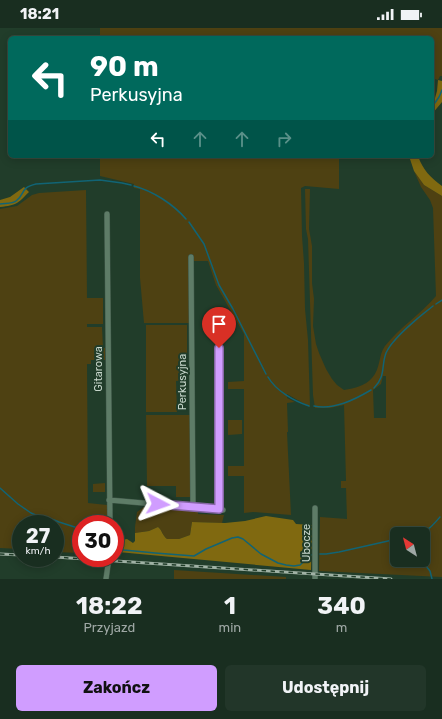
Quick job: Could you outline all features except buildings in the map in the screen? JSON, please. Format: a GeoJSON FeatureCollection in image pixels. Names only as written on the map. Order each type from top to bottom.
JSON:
{"type":"FeatureCollection","features":[{"type":"Feature","properties":{"kind":"street","name":"Gitarowa"},"geometry":{"type":"LineString","coordinates":[[107,214],[110,515]]}},
{"type":"Feature","properties":{"kind":"street","name":"Perkusyjna"},"geometry":{"type":"LineString","coordinates":[[191,257],[193,507]]}},
{"type":"Feature","properties":{"kind":"street"},"geometry":{"type":"LineString","coordinates":[[109,500],[221,509],[219,348]]}},
{"type":"Feature","properties":{"kind":"street","name":"Ubocze"},"geometry":{"type":"LineString","coordinates":[[315,508],[316,579]]}},
{"type":"Feature","properties":{"kind":"street"},"geometry":{"type":"LineString","coordinates":[[106,579],[108,567]]}},
{"type":"Feature","properties":{"kind":"shaded area"},"geometry":{"type":"Polygon","coordinates":[[[100,28],[442,28],[442,76],[440,76],[438,80],[434,79],[434,36],[100,36],[100,28]]]}},
{"type":"Feature","properties":{"kind":"shaded area"},"geometry":{"type":"Polygon","coordinates":[[[438,80],[442,81],[442,102],[434,112],[434,99],[437,91],[438,80]]]}},
{"type":"Feature","properties":{"kind":"shaded area"},"geometry":{"type":"Polygon","coordinates":[[[100,158],[339,158],[339,189],[305,186],[301,188],[310,407],[287,394],[287,398],[295,402],[287,403],[291,515],[253,512],[244,513],[244,476],[228,476],[228,466],[244,466],[244,389],[228,389],[228,382],[244,381],[244,334],[216,285],[208,261],[193,261],[190,323],[144,323],[140,278],[140,189],[134,188],[134,184],[100,176],[100,158]]]}},
{"type":"Feature","properties":{"kind":"shaded area"},"geometry":{"type":"Polygon","coordinates":[[[410,158],[419,158],[427,173],[442,186],[442,196],[424,185],[414,171],[410,158]]]}},
{"type":"Feature","properties":{"kind":"shaded area"},"geometry":{"type":"Polygon","coordinates":[[[414,171],[424,185],[442,196],[442,577],[319,571],[320,517],[347,519],[346,488],[341,488],[341,481],[346,481],[344,405],[330,408],[315,408],[313,395],[305,189],[310,189],[309,229],[312,246],[312,283],[314,299],[313,326],[316,344],[326,369],[332,379],[344,390],[363,385],[372,378],[377,370],[381,354],[385,346],[436,296],[433,208],[430,200],[421,187],[414,171]],[[383,376],[381,384],[373,390],[374,418],[386,418],[386,376],[383,376]]]}},
{"type":"Feature","properties":{"kind":"shaded area"},"geometry":{"type":"Polygon","coordinates":[[[24,187],[29,192],[19,201],[10,206],[0,207],[0,200],[10,197],[24,187]]]}},
{"type":"Feature","properties":{"kind":"shaded area"},"geometry":{"type":"Polygon","coordinates":[[[86,190],[87,298],[103,298],[103,324],[87,324],[87,327],[102,327],[103,348],[105,348],[105,360],[91,360],[91,364],[87,364],[88,503],[107,505],[107,515],[72,515],[72,553],[64,552],[64,515],[12,515],[12,549],[0,548],[0,209],[17,206],[32,195],[39,193],[86,190]]]}},
{"type":"Feature","properties":{"kind":"shaded area"},"geometry":{"type":"Polygon","coordinates":[[[146,325],[187,325],[187,380],[176,381],[177,412],[146,412],[146,325]]]}},
{"type":"Feature","properties":{"kind":"shaded area"},"geometry":{"type":"Polygon","coordinates":[[[146,415],[190,415],[190,497],[176,497],[176,486],[147,486],[146,415]]]}},
{"type":"Feature","properties":{"kind":"shaded area"},"geometry":{"type":"Polygon","coordinates":[[[228,420],[242,420],[242,434],[228,435],[228,420]]]}},
{"type":"Feature","properties":{"kind":"shaded area"},"geometry":{"type":"Polygon","coordinates":[[[105,483],[105,492],[93,492],[93,484],[105,483]]]}},
{"type":"Feature","properties":{"kind":"shaded area"},"geometry":{"type":"Polygon","coordinates":[[[144,507],[198,510],[198,514],[224,515],[222,523],[192,522],[190,535],[179,539],[167,539],[158,527],[149,531],[135,533],[137,512],[144,507]]]}},
{"type":"Feature","properties":{"kind":"shaded area"},"geometry":{"type":"Polygon","coordinates":[[[266,516],[293,520],[296,524],[312,525],[311,570],[124,553],[124,540],[127,539],[133,543],[135,541],[135,533],[149,531],[158,527],[167,539],[179,539],[190,535],[192,522],[225,523],[245,521],[266,516]]]}},
{"type":"Feature","properties":{"kind":"shaded area"},"geometry":{"type":"Polygon","coordinates":[[[174,570],[286,577],[286,579],[174,579],[174,570]]]}},
{"type":"Feature","properties":{"kind":"waterway"},"geometry":{"type":"LineString","coordinates":[[434,104],[442,90]]}},
{"type":"Feature","properties":{"kind":"waterway"},"geometry":{"type":"LineString","coordinates":[[0,204],[14,202],[27,187],[36,184],[100,180],[131,185]]}},
{"type":"Feature","properties":{"kind":"waterway"},"geometry":{"type":"LineString","coordinates":[[134,186],[148,191],[162,199],[175,208],[186,219]]}},
{"type":"Feature","properties":{"kind":"waterway"},"geometry":{"type":"LineString","coordinates":[[189,222],[204,244],[219,285],[266,374]]}},
{"type":"Feature","properties":{"kind":"waterway"},"geometry":{"type":"LineString","coordinates":[[436,304],[442,300]]}},
{"type":"Feature","properties":{"kind":"waterway"},"geometry":{"type":"LineString","coordinates":[[374,388],[378,384],[382,375],[386,353],[389,347],[407,328],[433,306]]}},
{"type":"Feature","properties":{"kind":"waterway"},"geometry":{"type":"LineString","coordinates":[[268,377],[271,382],[286,395],[309,406]]}},
{"type":"Feature","properties":{"kind":"waterway"},"geometry":{"type":"LineString","coordinates":[[314,406],[329,407],[344,403],[351,401],[371,390]]}},
{"type":"Feature","properties":{"kind":"waterway"},"geometry":{"type":"LineString","coordinates":[[0,488],[31,513],[72,526]]}},
{"type":"Feature","properties":{"kind":"waterway"},"geometry":{"type":"LineString","coordinates":[[430,527],[440,517]]}},
{"type":"Feature","properties":{"kind":"waterway"},"geometry":{"type":"LineString","coordinates":[[124,550],[194,556],[206,549],[238,537],[243,539],[261,554],[278,563],[286,565],[300,565],[312,554]]}},
{"type":"Feature","properties":{"kind":"waterway"},"geometry":{"type":"LineString","coordinates":[[320,554],[339,552],[390,541]]}},
{"type":"Feature","properties":{"kind":"waterway"},"geometry":{"type":"LineString","coordinates":[[427,567],[430,571],[432,579]]}},
{"type":"Feature","properties":{"kind":"railway"},"geometry":{"type":"LineString","coordinates":[[0,554],[12,555]]}},
{"type":"Feature","properties":{"kind":"railway"},"geometry":{"type":"LineString","coordinates":[[64,558],[391,579]]}},
{"type":"Feature","properties":{"kind":"route"},"geometry":{"type":"LineString","coordinates":[[158,504],[219,509],[219,348]]}}]}
